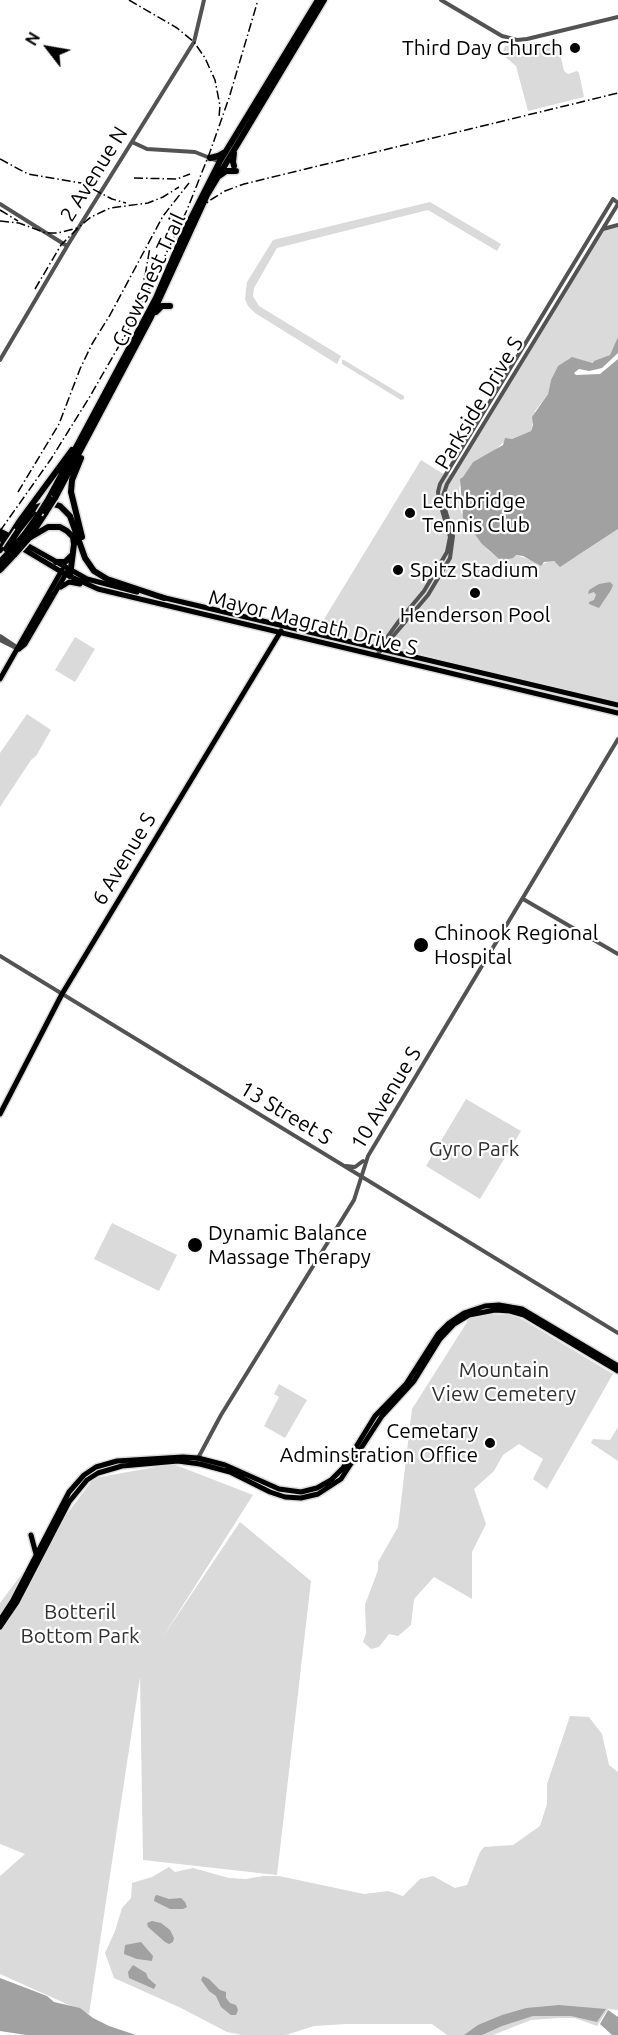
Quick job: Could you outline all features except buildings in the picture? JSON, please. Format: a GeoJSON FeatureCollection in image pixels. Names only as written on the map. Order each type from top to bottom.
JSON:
{"type":"FeatureCollection","features":[{"type":"Feature","properties":{"kind":"highway","name":"Crowsnest Trail"},"geometry":{"type":"LineString","coordinates":[[0,562],[43,513],[52,498],[158,299],[215,181],[226,152],[318,0]]}},
{"type":"Feature","properties":{"kind":"highway","name":"Crowsnest Trail"},"geometry":{"type":"LineString","coordinates":[[107,396],[151,317],[189,221],[222,163],[237,143],[324,0]]}},
{"type":"Feature","properties":{"kind":"highway"},"geometry":{"type":"LineString","coordinates":[[215,181],[226,171],[235,169],[233,158],[237,143]]}},
{"type":"Feature","properties":{"kind":"highway"},"geometry":{"type":"LineString","coordinates":[[210,158],[226,152]]}},
{"type":"Feature","properties":{"kind":"highway"},"geometry":{"type":"LineString","coordinates":[[151,317],[160,306],[170,306]]}},
{"type":"Feature","properties":{"kind":"highway"},"geometry":{"type":"LineString","coordinates":[[10,539],[107,396]]}},
{"type":"Feature","properties":{"kind":"highway"},"geometry":{"type":"LineString","coordinates":[[91,567],[73,502],[71,486],[74,473],[107,396]]}},
{"type":"Feature","properties":{"kind":"highway"},"geometry":{"type":"LineString","coordinates":[[0,572],[9,552],[23,535],[37,507],[50,503],[60,506],[70,516],[85,558],[91,567],[107,579],[164,598]]}},
{"type":"Feature","properties":{"kind":"highway"},"geometry":{"type":"LineString","coordinates":[[23,535],[48,527],[60,527],[67,531],[73,537],[74,550],[66,571]]}},
{"type":"Feature","properties":{"kind":"highway"},"geometry":{"type":"LineString","coordinates":[[0,534],[9,552]]}},
{"type":"Feature","properties":{"kind":"highway"},"geometry":{"type":"LineString","coordinates":[[56,561],[65,562],[74,550]]}},
{"type":"Feature","properties":{"kind":"highway"},"geometry":{"type":"LineString","coordinates":[[0,556],[9,552]]}},
{"type":"Feature","properties":{"kind":"main road"},"geometry":{"type":"LineString","coordinates":[[0,534],[10,539]]}},
{"type":"Feature","properties":{"kind":"main road","name":"Mayor Magrath Drive S"},"geometry":{"type":"LineString","coordinates":[[10,539],[56,561],[66,571],[105,584],[285,626],[618,712]]}},
{"type":"Feature","properties":{"kind":"main road","name":"Mayor Magrath Drive S"},"geometry":{"type":"LineString","coordinates":[[10,539],[98,589],[281,632],[379,651],[618,705]]}},
{"type":"Feature","properties":{"kind":"main road"},"geometry":{"type":"LineString","coordinates":[[0,680],[19,649],[25,644],[66,571]]}},
{"type":"Feature","properties":{"kind":"main road"},"geometry":{"type":"LineString","coordinates":[[19,649],[20,642],[66,571]]}},
{"type":"Feature","properties":{"kind":"main road"},"geometry":{"type":"LineString","coordinates":[[51,600],[66,582],[98,589]]}},
{"type":"Feature","properties":{"kind":"main road","name":"6 Avenue S"},"geometry":{"type":"LineString","coordinates":[[0,1114],[62,994],[285,626]]}},
{"type":"Feature","properties":{"kind":"main road"},"geometry":{"type":"LineString","coordinates":[[0,1620],[13,1600],[69,1492],[77,1481],[96,1467],[117,1461],[173,1456],[234,1468],[284,1490],[301,1492],[325,1484],[343,1468],[375,1416],[405,1384],[442,1330],[464,1312],[485,1306],[506,1305],[530,1313],[618,1366]]}},
{"type":"Feature","properties":{"kind":"main road"},"geometry":{"type":"LineString","coordinates":[[0,1627],[17,1602],[69,1502],[87,1480],[109,1469],[122,1466],[197,1461],[230,1472],[285,1497],[311,1496],[329,1489],[349,1469],[382,1416],[414,1381],[440,1339],[454,1324],[476,1313],[502,1310],[524,1315],[618,1371]]}},
{"type":"Feature","properties":{"kind":"main road"},"geometry":{"type":"LineString","coordinates":[[607,1359],[618,1359]]}},
{"type":"Feature","properties":{"kind":"main road"},"geometry":{"type":"LineString","coordinates":[[31,1535],[36,1555]]}},
{"type":"Feature","properties":{"kind":"street","name":"2 Avenue N"},"geometry":{"type":"LineString","coordinates":[[0,360],[67,246],[194,42],[204,0]]}},
{"type":"Feature","properties":{"kind":"street"},"geometry":{"type":"LineString","coordinates":[[441,0],[509,39],[527,39],[618,17]]}},
{"type":"Feature","properties":{"kind":"street"},"geometry":{"type":"LineString","coordinates":[[132,142],[147,149],[195,152],[222,163]]}},
{"type":"Feature","properties":{"kind":"street","name":"Parkside Drive S"},"geometry":{"type":"LineString","coordinates":[[613,199],[618,203],[445,488],[442,499],[453,536],[450,558],[428,595],[379,651],[424,591],[447,552],[450,537],[439,500],[440,484],[613,199]]}},
{"type":"Feature","properties":{"kind":"street"},"geometry":{"type":"LineString","coordinates":[[0,204],[67,246]]}},
{"type":"Feature","properties":{"kind":"street"},"geometry":{"type":"LineString","coordinates":[[597,237],[606,227],[618,225]]}},
{"type":"Feature","properties":{"kind":"street"},"geometry":{"type":"LineString","coordinates":[[0,638],[19,649]]}},
{"type":"Feature","properties":{"kind":"street","name":"10 Avenue S"},"geometry":{"type":"LineString","coordinates":[[197,1461],[221,1415],[354,1200],[368,1156],[618,739]]}},
{"type":"Feature","properties":{"kind":"street","name":"10 Avenue S"},"geometry":{"type":"LineString","coordinates":[[612,752],[618,746]]}},
{"type":"Feature","properties":{"kind":"street"},"geometry":{"type":"LineString","coordinates":[[523,899],[618,954]]}},
{"type":"Feature","properties":{"kind":"street","name":"13 Street S"},"geometry":{"type":"LineString","coordinates":[[0,956],[618,1333]]}},
{"type":"Feature","properties":{"kind":"street"},"geometry":{"type":"LineString","coordinates":[[341,1164],[355,1167],[368,1156]]}},
{"type":"Feature","properties":{"kind":"green space"},"geometry":{"type":"Polygon","coordinates":[[[557,40],[564,71],[568,74],[577,71],[579,73],[584,97],[528,111],[516,66],[502,54],[505,46],[528,46],[557,40]]]}},
{"type":"Feature","properties":{"kind":"green space"},"geometry":{"type":"Polygon","coordinates":[[[430,202],[501,244],[497,251],[428,210],[277,248],[254,288],[253,296],[259,306],[341,356],[337,364],[255,313],[248,306],[245,299],[247,282],[273,240],[430,202]]]}},
{"type":"Feature","properties":{"kind":"green space"},"geometry":{"type":"Polygon","coordinates":[[[618,225],[618,337],[615,347],[610,355],[593,363],[575,358],[568,359],[551,380],[548,394],[535,411],[531,431],[507,439],[494,451],[473,462],[459,488],[461,512],[488,550],[499,559],[499,565],[516,555],[543,564],[551,560],[559,564],[577,556],[618,529],[618,703],[318,629],[421,460],[442,473],[452,475],[603,229],[618,225]]]}},
{"type":"Feature","properties":{"kind":"green space"},"geometry":{"type":"Polygon","coordinates":[[[342,360],[404,396],[404,399],[401,400],[342,364],[342,360]]]}},
{"type":"Feature","properties":{"kind":"green space"},"geometry":{"type":"Polygon","coordinates":[[[75,637],[95,649],[75,682],[55,670],[75,637]]]}},
{"type":"Feature","properties":{"kind":"green space"},"geometry":{"type":"Polygon","coordinates":[[[27,714],[51,730],[36,756],[0,807],[0,753],[27,714]]]}},
{"type":"Feature","properties":{"kind":"green space","name":"Gyro Park"},"geometry":{"type":"Polygon","coordinates":[[[466,1099],[521,1131],[480,1199],[426,1166],[466,1099]]]}},
{"type":"Feature","properties":{"kind":"green space"},"geometry":{"type":"Polygon","coordinates":[[[112,1223],[177,1255],[159,1291],[94,1259],[112,1223]]]}},
{"type":"Feature","properties":{"kind":"green space","name":"Mountain View Cemetery"},"geometry":{"type":"Polygon","coordinates":[[[486,1314],[511,1315],[522,1319],[613,1374],[547,1489],[533,1479],[543,1459],[519,1444],[503,1455],[494,1471],[474,1489],[486,1524],[472,1552],[472,1599],[434,1577],[414,1599],[411,1625],[398,1636],[389,1634],[379,1647],[371,1649],[363,1642],[366,1633],[365,1605],[378,1570],[378,1562],[398,1527],[412,1409],[469,1319],[486,1314]]]}},
{"type":"Feature","properties":{"kind":"green space"},"geometry":{"type":"Polygon","coordinates":[[[279,1384],[307,1400],[285,1438],[264,1426],[279,1397],[274,1394],[279,1384]]]}},
{"type":"Feature","properties":{"kind":"green space"},"geometry":{"type":"Polygon","coordinates":[[[618,1427],[618,1461],[591,1443],[593,1439],[610,1440],[618,1427]]]}},
{"type":"Feature","properties":{"kind":"green space","name":"Botteril Bottom Park"},"geometry":{"type":"Polygon","coordinates":[[[173,1464],[253,1495],[162,1638],[240,1522],[311,1581],[277,1875],[143,1860],[140,1677],[89,2014],[0,1974],[0,1876],[25,1854],[0,1844],[0,1603],[94,1478],[173,1464]]]}},
{"type":"Feature","properties":{"kind":"green space"},"geometry":{"type":"Polygon","coordinates":[[[570,1716],[589,1717],[602,1734],[609,1765],[618,1772],[618,2010],[608,2009],[597,2026],[575,2018],[558,2018],[531,2020],[493,2035],[447,2035],[432,2024],[347,2024],[314,2026],[286,2035],[242,2035],[227,2032],[181,2008],[114,1978],[105,1953],[122,1908],[131,1898],[132,1883],[152,1877],[169,1867],[175,1872],[193,1868],[229,1878],[279,1876],[364,1894],[388,1891],[403,1896],[420,1879],[433,1876],[455,1888],[467,1885],[484,1847],[513,1845],[540,1826],[547,1804],[547,1784],[570,1716]]]}},
{"type":"Feature","properties":{"kind":"shaded area"},"geometry":{"type":"Polygon","coordinates":[[[618,337],[618,353],[602,368],[589,371],[579,369],[574,373],[576,375],[600,374],[618,359],[618,529],[560,567],[554,561],[544,562],[541,566],[523,556],[516,555],[505,560],[501,566],[499,559],[482,544],[463,518],[460,479],[473,462],[503,445],[505,438],[512,439],[531,431],[532,417],[548,394],[551,380],[558,366],[572,357],[593,363],[610,355],[618,337]]]}},
{"type":"Feature","properties":{"kind":"shaded area"},"geometry":{"type":"Polygon","coordinates":[[[610,582],[613,585],[611,590],[599,608],[589,604],[596,595],[594,592],[588,594],[589,590],[599,584],[610,582]]]}},
{"type":"Feature","properties":{"kind":"shaded area"},"geometry":{"type":"Polygon","coordinates":[[[157,1895],[169,1899],[181,1898],[187,1907],[170,1909],[154,1901],[157,1895]]]}},
{"type":"Feature","properties":{"kind":"shaded area"},"geometry":{"type":"Polygon","coordinates":[[[152,1921],[161,1923],[170,1930],[174,1938],[173,1942],[169,1944],[165,1942],[148,1927],[147,1923],[152,1921]]]}},
{"type":"Feature","properties":{"kind":"shaded area"},"geometry":{"type":"Polygon","coordinates":[[[141,1942],[153,1956],[152,1961],[124,1954],[125,1945],[141,1942]]]}},
{"type":"Feature","properties":{"kind":"shaded area"},"geometry":{"type":"Polygon","coordinates":[[[133,1965],[146,1973],[156,1985],[154,1989],[129,1978],[128,1972],[133,1965]]]}},
{"type":"Feature","properties":{"kind":"shaded area"},"geometry":{"type":"Polygon","coordinates":[[[203,1976],[226,1992],[226,1998],[230,2003],[236,2005],[238,2010],[236,2015],[231,2015],[221,2007],[216,1996],[201,1980],[203,1976]]]}},
{"type":"Feature","properties":{"kind":"shaded area"},"geometry":{"type":"Polygon","coordinates":[[[0,1978],[47,1996],[54,2002],[80,2008],[109,2026],[136,2035],[26,2035],[0,2031],[0,1978]]]}},
{"type":"Feature","properties":{"kind":"shaded area"},"geometry":{"type":"Polygon","coordinates":[[[559,2005],[606,2009],[597,2022],[571,2016],[533,2016],[482,2035],[464,2035],[478,2025],[502,2015],[526,2008],[559,2005]]]}},
{"type":"Feature","properties":{"kind":"shaded area"},"geometry":{"type":"Polygon","coordinates":[[[608,2010],[618,2017],[618,2035],[612,2035],[600,2024],[608,2010]]]}},
{"type":"Feature","properties":{"kind":"railway"},"geometry":{"type":"LineString","coordinates":[[129,0],[177,28],[194,42],[205,58],[215,80],[220,106],[219,117]]}},
{"type":"Feature","properties":{"kind":"railway"},"geometry":{"type":"LineString","coordinates":[[0,531],[51,459],[89,398],[131,325],[164,258],[187,210],[210,152],[229,98],[258,0]]}},
{"type":"Feature","properties":{"kind":"railway"},"geometry":{"type":"LineString","coordinates":[[186,222],[193,213],[212,199],[244,184],[618,93]]}},
{"type":"Feature","properties":{"kind":"railway"},"geometry":{"type":"LineString","coordinates":[[0,159],[28,174],[81,183],[112,199],[126,203]]}},
{"type":"Feature","properties":{"kind":"railway"},"geometry":{"type":"LineString","coordinates":[[134,178],[177,179],[190,174]]}},
{"type":"Feature","properties":{"kind":"railway"},"geometry":{"type":"LineString","coordinates":[[18,492],[59,424],[92,344],[163,216],[189,183]]}},
{"type":"Feature","properties":{"kind":"railway"},"geometry":{"type":"LineString","coordinates":[[35,289],[61,245],[91,217],[110,208],[148,203],[179,187]]}},
{"type":"Feature","properties":{"kind":"railway"},"geometry":{"type":"LineString","coordinates":[[0,210],[18,221]]}},
{"type":"Feature","properties":{"kind":"railway"},"geometry":{"type":"LineString","coordinates":[[0,221],[19,223],[46,233],[58,233],[77,228]]}},
{"type":"Feature","properties":{"kind":"railway"},"geometry":{"type":"LineString","coordinates":[[140,291],[150,247]]}},
{"type":"Feature","properties":{"kind":"place","name":"Third Day Church"},"geometry":{"type":"Point","coordinates":[575,48]}},
{"type":"Feature","properties":{"kind":"place","name":"Lethbridge Tennis Club"},"geometry":{"type":"Point","coordinates":[410,513]}},
{"type":"Feature","properties":{"kind":"place","name":"Spitz Stadium"},"geometry":{"type":"Point","coordinates":[398,570]}},
{"type":"Feature","properties":{"kind":"place","name":"Henderson Pool"},"geometry":{"type":"Point","coordinates":[475,593]}},
{"type":"Feature","properties":{"kind":"place","name":"Chinook Regional Hospital"},"geometry":{"type":"Point","coordinates":[421,945]}},
{"type":"Feature","properties":{"kind":"place","name":"Dynamic Balance Massage Therapy"},"geometry":{"type":"Point","coordinates":[195,1245]}},
{"type":"Feature","properties":{"kind":"place","name":"Cemetary Adminstration Office"},"geometry":{"type":"Point","coordinates":[490,1443]}}]}
